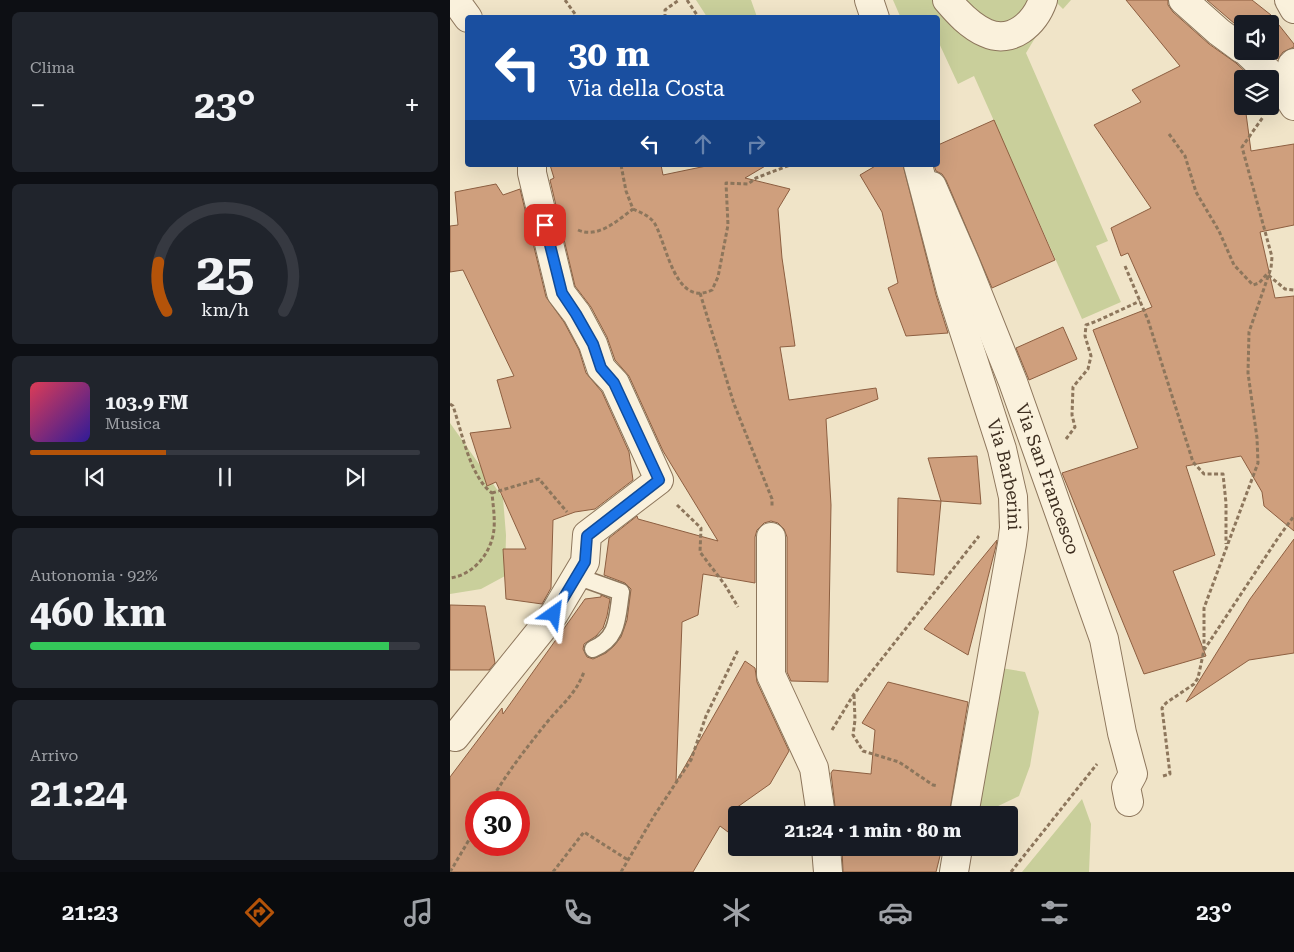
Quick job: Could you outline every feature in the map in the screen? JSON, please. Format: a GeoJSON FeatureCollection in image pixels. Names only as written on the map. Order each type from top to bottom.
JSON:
{"type":"FeatureCollection","features":[{"type":"Feature","properties":{"kind":"street"},"geometry":{"type":"LineString","coordinates":[[455,0],[466,15]]}},
{"type":"Feature","properties":{"kind":"street"},"geometry":{"type":"LineString","coordinates":[[868,0],[875,15]]}},
{"type":"Feature","properties":{"kind":"street"},"geometry":{"type":"LineString","coordinates":[[947,0],[971,24],[986,34],[999,37],[1014,34],[1027,26],[1036,16],[1043,0]]}},
{"type":"Feature","properties":{"kind":"street"},"geometry":{"type":"LineString","coordinates":[[1182,0],[1234,43]]}},
{"type":"Feature","properties":{"kind":"street"},"geometry":{"type":"LineString","coordinates":[[1289,0],[1294,9]]}},
{"type":"Feature","properties":{"kind":"street"},"geometry":{"type":"LineString","coordinates":[[1255,60],[1279,82],[1294,106]]}},
{"type":"Feature","properties":{"kind":"street"},"geometry":{"type":"LineString","coordinates":[[1294,63],[1292,65],[1294,68]]}},
{"type":"Feature","properties":{"kind":"street"},"geometry":{"type":"LineString","coordinates":[[455,736],[554,614],[585,562],[587,536],[659,480],[614,383],[601,368],[593,344],[562,293],[532,167]]}},
{"type":"Feature","properties":{"kind":"street","name":"Via Barberini"},"geometry":{"type":"LineString","coordinates":[[919,167],[951,291],[1002,449],[1013,498],[1014,528],[1012,544],[966,804]]}},
{"type":"Feature","properties":{"kind":"street","name":"Via San Francesco"},"geometry":{"type":"LineString","coordinates":[[923,167],[965,262],[1013,382],[1104,639],[1122,732],[1133,774],[1128,794]]}},
{"type":"Feature","properties":{"kind":"street"},"geometry":{"type":"LineString","coordinates":[[771,537],[770,675],[814,768],[820,806]]}},
{"type":"Feature","properties":{"kind":"street"},"geometry":{"type":"LineString","coordinates":[[827,856],[828,872]]}},
{"type":"Feature","properties":{"kind":"street"},"geometry":{"type":"LineString","coordinates":[[954,872],[957,856]]}},
{"type":"Feature","properties":{"kind":"lane"},"geometry":{"type":"LineString","coordinates":[[576,576],[621,592],[615,630],[602,645],[592,649]]}},
{"type":"Feature","properties":{"kind":"path"},"geometry":{"type":"LineString","coordinates":[[565,0],[576,15]]}},
{"type":"Feature","properties":{"kind":"path"},"geometry":{"type":"LineString","coordinates":[[665,15],[666,10],[679,0]]}},
{"type":"Feature","properties":{"kind":"path"},"geometry":{"type":"LineString","coordinates":[[687,0],[697,15]]}},
{"type":"Feature","properties":{"kind":"path"},"geometry":{"type":"LineString","coordinates":[[1169,134],[1185,156],[1196,192],[1219,231],[1234,265],[1252,285],[1259,283],[1267,274],[1271,268],[1272,257],[1242,147]]}},
{"type":"Feature","properties":{"kind":"path"},"geometry":{"type":"LineString","coordinates":[[621,167],[626,191],[633,210],[648,216],[655,224],[670,263],[682,285],[686,289],[700,293],[712,290],[718,278],[728,225],[726,183],[748,184],[756,178],[785,167]]}},
{"type":"Feature","properties":{"kind":"path"},"geometry":{"type":"LineString","coordinates":[[570,226],[585,234],[608,228],[633,210]]}},
{"type":"Feature","properties":{"kind":"path"},"geometry":{"type":"LineString","coordinates":[[1125,266],[1148,320],[1193,462],[1204,474],[1223,474],[1226,503],[1226,547]]}},
{"type":"Feature","properties":{"kind":"path"},"geometry":{"type":"LineString","coordinates":[[1267,274],[1284,289],[1294,290]]}},
{"type":"Feature","properties":{"kind":"path"},"geometry":{"type":"LineString","coordinates":[[1128,794],[1170,774],[1162,708],[1166,703],[1194,684],[1198,678],[1204,650],[1204,608],[1258,463],[1258,438],[1248,374],[1249,332],[1267,274]]}},
{"type":"Feature","properties":{"kind":"path"},"geometry":{"type":"LineString","coordinates":[[700,293],[734,404],[772,499],[771,537]]}},
{"type":"Feature","properties":{"kind":"path"},"geometry":{"type":"LineString","coordinates":[[1037,448],[1068,438],[1075,427],[1072,415],[1073,387],[1088,369],[1091,356],[1085,336],[1086,325],[1140,301]]}},
{"type":"Feature","properties":{"kind":"path"},"geometry":{"type":"LineString","coordinates":[[450,404],[453,406],[473,466],[486,488],[492,493],[494,529],[488,548],[472,570],[450,578]]}},
{"type":"Feature","properties":{"kind":"path"},"geometry":{"type":"LineString","coordinates":[[492,493],[539,479],[587,536]]}},
{"type":"Feature","properties":{"kind":"path"},"geometry":{"type":"LineString","coordinates":[[659,480],[680,509],[701,528],[700,552],[725,585],[739,609]]}},
{"type":"Feature","properties":{"kind":"path"},"geometry":{"type":"LineString","coordinates":[[1204,650],[1294,516]]}},
{"type":"Feature","properties":{"kind":"path"},"geometry":{"type":"LineString","coordinates":[[814,768],[826,739],[854,694],[982,533]]}},
{"type":"Feature","properties":{"kind":"path"},"geometry":{"type":"LineString","coordinates":[[621,872],[654,816],[691,760],[706,716],[741,642]]}},
{"type":"Feature","properties":{"kind":"path"},"geometry":{"type":"LineString","coordinates":[[496,791],[549,719],[567,701],[576,688],[592,649]]}},
{"type":"Feature","properties":{"kind":"path"},"geometry":{"type":"LineString","coordinates":[[854,694],[855,720],[853,735],[862,751],[899,762],[966,804]]}},
{"type":"Feature","properties":{"kind":"path"},"geometry":{"type":"LineString","coordinates":[[1011,872],[1122,732]]}},
{"type":"Feature","properties":{"kind":"path"},"geometry":{"type":"LineString","coordinates":[[553,872],[584,832],[628,860]]}},
{"type":"Feature","properties":{"kind":"path"},"geometry":{"type":"LineString","coordinates":[[450,872],[465,847]]}},
{"type":"Feature","properties":{"kind":"green space"},"geometry":{"type":"Polygon","coordinates":[[[696,0],[751,0],[756,15],[706,15],[696,0]]]}},
{"type":"Feature","properties":{"kind":"green space"},"geometry":{"type":"Polygon","coordinates":[[[893,0],[1054,0],[1044,23],[1026,53],[1108,241],[1096,246],[1121,302],[1082,319],[974,76],[958,84],[940,45],[940,15],[900,15],[893,0]]]}},
{"type":"Feature","properties":{"kind":"green space"},"geometry":{"type":"Polygon","coordinates":[[[1054,0],[1071,0],[1063,9],[1054,0]]]}},
{"type":"Feature","properties":{"kind":"green space"},"geometry":{"type":"Polygon","coordinates":[[[450,423],[503,498],[506,535],[505,576],[481,589],[450,594],[450,423]]]}},
{"type":"Feature","properties":{"kind":"green space"},"geometry":{"type":"Polygon","coordinates":[[[995,667],[1025,672],[1039,712],[1030,766],[1019,796],[998,806],[971,805],[995,667]]]}},
{"type":"Feature","properties":{"kind":"green space"},"geometry":{"type":"Polygon","coordinates":[[[1082,799],[1091,824],[1089,872],[1022,872],[1082,799]]]}},
{"type":"Feature","properties":{"kind":"building"},"geometry":{"type":"Polygon","coordinates":[[[1126,0],[1168,0],[1168,5],[1173,12],[1209,44],[1243,70],[1234,70],[1234,115],[1246,115],[1251,151],[1294,144],[1294,225],[1260,232],[1275,298],[1294,296],[1294,531],[1264,506],[1262,492],[1241,456],[1186,466],[1215,555],[1173,571],[1206,656],[1144,674],[1062,473],[1138,448],[1093,330],[1152,307],[1128,253],[1121,256],[1111,228],[1151,208],[1094,125],[1141,102],[1132,90],[1180,66],[1126,0]]]}},
{"type":"Feature","properties":{"kind":"building"},"geometry":{"type":"Polygon","coordinates":[[[1207,0],[1252,0],[1271,15],[1234,15],[1234,23],[1207,0]]]}},
{"type":"Feature","properties":{"kind":"building"},"geometry":{"type":"Polygon","coordinates":[[[1279,25],[1294,44],[1294,47],[1283,52],[1279,58],[1279,25]]]}},
{"type":"Feature","properties":{"kind":"building"},"geometry":{"type":"Polygon","coordinates":[[[994,120],[1055,260],[992,288],[946,180],[942,174],[936,171],[935,167],[940,167],[940,144],[994,120]]]}},
{"type":"Feature","properties":{"kind":"building"},"geometry":{"type":"Polygon","coordinates":[[[551,167],[661,167],[663,175],[701,167],[764,167],[745,178],[790,189],[778,209],[782,258],[795,346],[780,347],[789,400],[876,388],[878,399],[826,419],[831,505],[828,682],[791,681],[787,672],[787,537],[784,529],[778,523],[771,521],[764,523],[757,530],[755,537],[755,583],[703,574],[698,615],[682,622],[676,782],[745,661],[755,668],[757,682],[789,751],[770,784],[739,806],[728,806],[728,832],[720,826],[693,872],[450,872],[450,777],[502,708],[503,714],[585,599],[601,597],[601,595],[610,599],[603,628],[596,636],[584,644],[583,649],[587,657],[593,659],[606,653],[621,637],[627,620],[631,589],[625,583],[604,575],[609,538],[637,516],[638,519],[718,541],[663,451],[629,376],[615,360],[607,337],[591,307],[575,286],[550,180],[554,178],[551,167]]]}},
{"type":"Feature","properties":{"kind":"building"},"geometry":{"type":"Polygon","coordinates":[[[874,167],[904,167],[936,295],[948,333],[906,336],[888,288],[898,283],[882,212],[860,175],[874,167]]]}},
{"type":"Feature","properties":{"kind":"building"},"geometry":{"type":"Polygon","coordinates":[[[496,184],[503,195],[520,189],[546,297],[564,322],[579,350],[586,373],[602,392],[629,452],[633,480],[595,509],[575,512],[553,520],[551,588],[542,604],[506,599],[503,549],[526,549],[496,482],[487,486],[470,433],[511,428],[497,380],[514,376],[463,270],[450,272],[450,226],[458,225],[455,192],[496,184]]]}},
{"type":"Feature","properties":{"kind":"building"},"geometry":{"type":"Polygon","coordinates":[[[1063,327],[1077,359],[1029,380],[1016,348],[1063,327]]]}},
{"type":"Feature","properties":{"kind":"building"},"geometry":{"type":"Polygon","coordinates":[[[977,456],[981,504],[941,501],[928,458],[977,456]]]}},
{"type":"Feature","properties":{"kind":"building"},"geometry":{"type":"Polygon","coordinates":[[[898,498],[941,501],[934,575],[897,572],[898,498]]]}},
{"type":"Feature","properties":{"kind":"building"},"geometry":{"type":"Polygon","coordinates":[[[1294,539],[1294,653],[1249,660],[1186,702],[1250,599],[1294,539]]]}},
{"type":"Feature","properties":{"kind":"building"},"geometry":{"type":"Polygon","coordinates":[[[997,540],[996,546],[968,655],[924,629],[997,540]]]}},
{"type":"Feature","properties":{"kind":"building"},"geometry":{"type":"Polygon","coordinates":[[[450,605],[485,606],[495,663],[489,670],[450,670],[450,605]]]}},
{"type":"Feature","properties":{"kind":"building"},"geometry":{"type":"Polygon","coordinates":[[[888,682],[968,702],[951,806],[835,806],[831,773],[833,770],[871,774],[875,730],[862,723],[888,682]]]}},
{"type":"Feature","properties":{"kind":"building"},"geometry":{"type":"Polygon","coordinates":[[[842,856],[940,856],[936,872],[843,872],[842,856]]]}},
{"type":"Feature","properties":{"kind":"route"},"geometry":{"type":"LineString","coordinates":[[545,225],[562,293],[593,344],[601,368],[614,383],[659,480],[587,536],[585,562],[554,614]]}}]}
